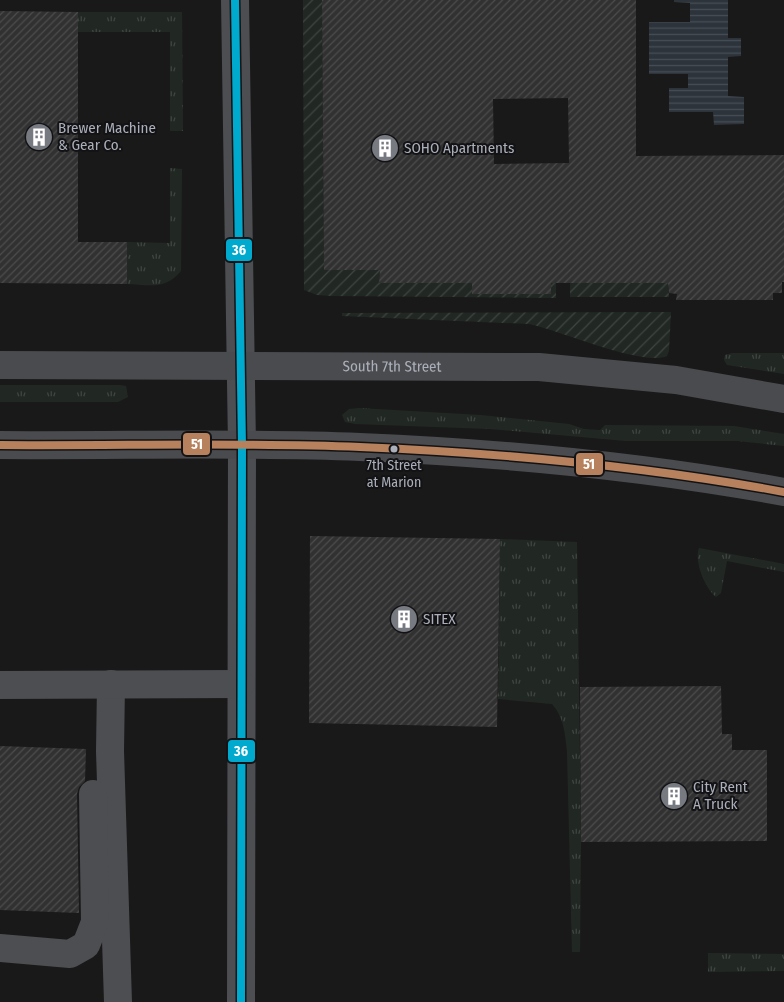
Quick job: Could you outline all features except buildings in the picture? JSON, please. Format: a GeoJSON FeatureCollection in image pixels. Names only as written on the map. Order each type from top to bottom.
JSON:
{"type":"FeatureCollection","features":[{"type":"Feature","properties":{"kind":"main road","name":"South 7th Street"},"geometry":{"type":"LineString","coordinates":[[0,365],[540,367],[676,380],[784,399]]}},
{"type":"Feature","properties":{"kind":"main road"},"geometry":{"type":"LineString","coordinates":[[0,445],[358,447],[509,456],[662,472],[784,492]]}},
{"type":"Feature","properties":{"kind":"street"},"geometry":{"type":"LineString","coordinates":[[235,0],[242,367],[241,1002]]}},
{"type":"Feature","properties":{"kind":"street"},"geometry":{"type":"LineString","coordinates":[[112,684],[110,751],[118,1002]]}},
{"type":"Feature","properties":{"kind":"street"},"geometry":{"type":"LineString","coordinates":[[0,685],[241,684]]}},
{"type":"Feature","properties":{"kind":"street"},"geometry":{"type":"LineString","coordinates":[[0,948],[70,954],[86,945],[94,922],[93,795],[110,751]]}},
{"type":"Feature","properties":{"kind":"green space"},"geometry":{"type":"Polygon","coordinates":[[[303,0],[322,0],[324,270],[380,270],[379,283],[472,283],[472,294],[551,294],[551,283],[556,283],[556,298],[331,296],[317,295],[304,290],[303,0]]]}},
{"type":"Feature","properties":{"kind":"green space"},"geometry":{"type":"Polygon","coordinates":[[[78,12],[182,12],[183,131],[170,131],[170,32],[77,32],[78,12]]]}},
{"type":"Feature","properties":{"kind":"green space"},"geometry":{"type":"Polygon","coordinates":[[[170,168],[182,169],[181,271],[163,284],[127,284],[127,242],[170,243],[170,168]]]}},
{"type":"Feature","properties":{"kind":"green space"},"geometry":{"type":"Polygon","coordinates":[[[570,283],[668,283],[669,297],[570,297],[570,283]]]}},
{"type":"Feature","properties":{"kind":"green space"},"geometry":{"type":"Polygon","coordinates":[[[671,312],[669,351],[667,356],[655,358],[621,352],[529,324],[342,316],[342,313],[671,312]]]}},
{"type":"Feature","properties":{"kind":"green space"},"geometry":{"type":"Polygon","coordinates":[[[732,353],[784,353],[784,374],[727,365],[724,360],[725,355],[732,353]]]}},
{"type":"Feature","properties":{"kind":"green space"},"geometry":{"type":"Polygon","coordinates":[[[0,385],[120,385],[126,386],[128,397],[118,402],[0,402],[0,385]]]}},
{"type":"Feature","properties":{"kind":"green space"},"geometry":{"type":"Polygon","coordinates":[[[349,409],[480,415],[569,424],[584,429],[600,430],[605,425],[734,426],[784,434],[784,446],[737,441],[626,441],[490,429],[355,424],[345,422],[342,415],[349,409]]]}},
{"type":"Feature","properties":{"kind":"green space"},"geometry":{"type":"Polygon","coordinates":[[[500,539],[577,542],[581,842],[580,952],[572,952],[565,732],[559,714],[552,704],[498,699],[500,539]]]}},
{"type":"Feature","properties":{"kind":"green space"},"geometry":{"type":"Polygon","coordinates":[[[699,548],[784,564],[784,572],[727,561],[721,593],[716,597],[704,581],[699,567],[699,548]]]}},
{"type":"Feature","properties":{"kind":"green space"},"geometry":{"type":"Polygon","coordinates":[[[708,953],[784,954],[784,971],[708,972],[708,953]]]}},
{"type":"Feature","properties":{"kind":"shaded area"},"geometry":{"type":"Polygon","coordinates":[[[674,0],[728,0],[728,38],[741,38],[741,56],[728,57],[728,96],[744,97],[744,124],[714,125],[713,112],[669,112],[669,88],[688,88],[688,74],[649,74],[649,22],[690,22],[690,3],[674,2],[674,0]]]}},
{"type":"Feature","properties":{"kind":"transit line","name":"36"},"geometry":{"type":"LineString","coordinates":[[235,0],[242,446],[241,1002]]}},
{"type":"Feature","properties":{"kind":"transit line","name":"51"},"geometry":{"type":"LineString","coordinates":[[0,445],[270,445],[360,447],[466,453],[626,468],[784,492]]}},
{"type":"Feature","properties":{"kind":"place","name":"Brewer Machine & Gear Co."},"geometry":{"type":"Point","coordinates":[39,137]}},
{"type":"Feature","properties":{"kind":"place","name":"SOHO Apartments"},"geometry":{"type":"Point","coordinates":[385,148]}},
{"type":"Feature","properties":{"kind":"place","name":"7th Street at Marion"},"geometry":{"type":"Point","coordinates":[394,449]}},
{"type":"Feature","properties":{"kind":"place","name":"SITEX"},"geometry":{"type":"Point","coordinates":[404,619]}},
{"type":"Feature","properties":{"kind":"place","name":"City Rent A Truck"},"geometry":{"type":"Point","coordinates":[674,796]}}]}
